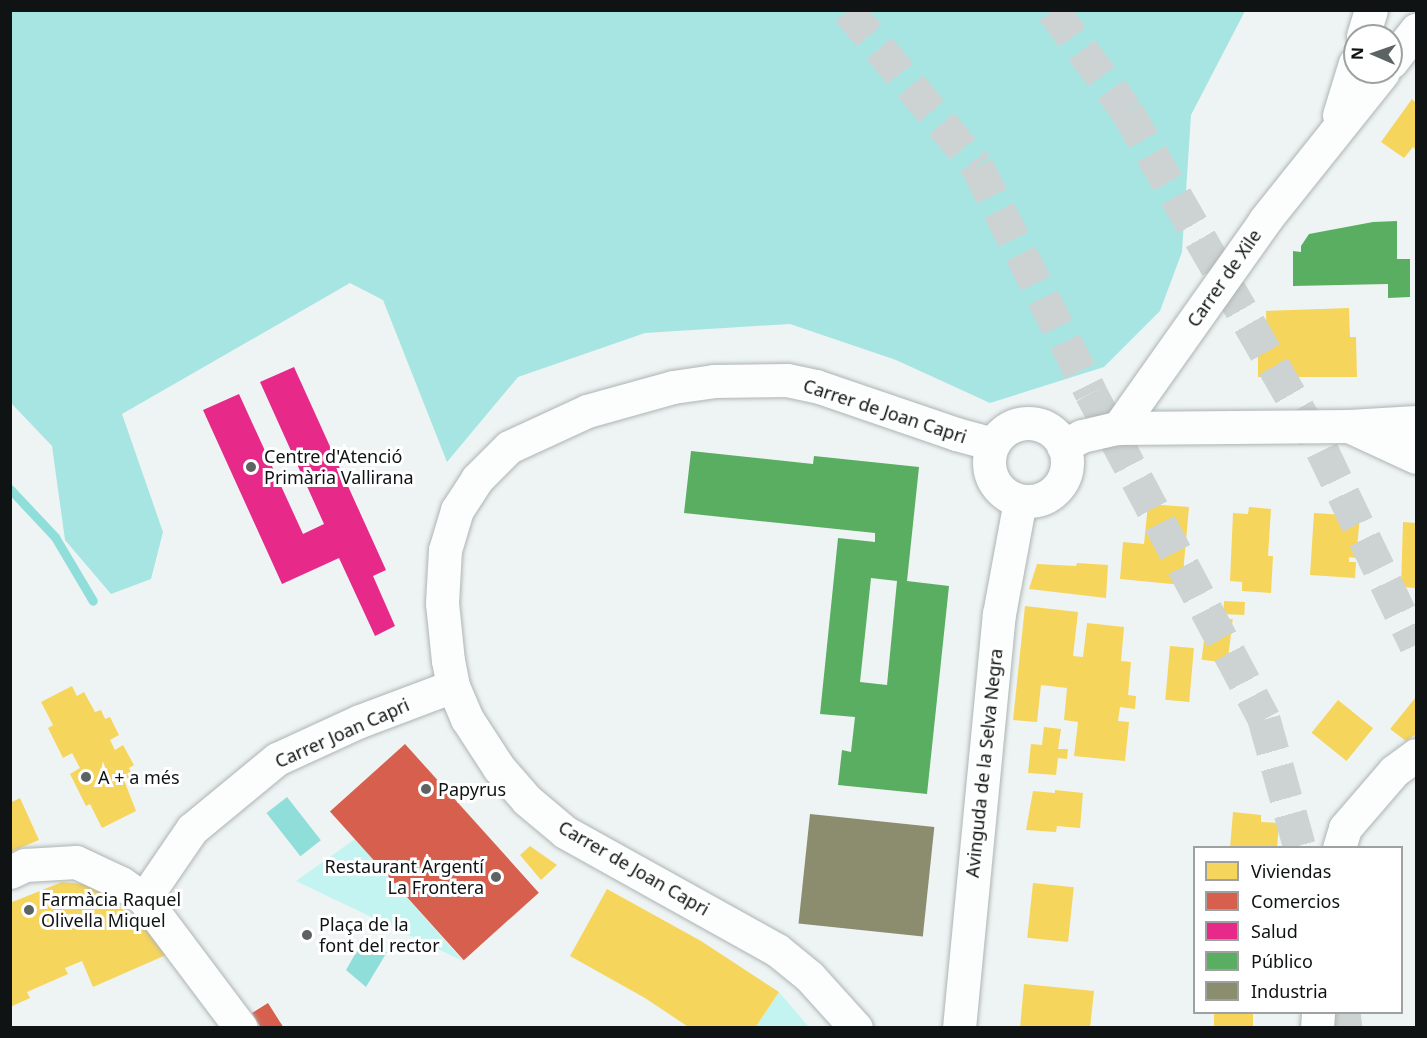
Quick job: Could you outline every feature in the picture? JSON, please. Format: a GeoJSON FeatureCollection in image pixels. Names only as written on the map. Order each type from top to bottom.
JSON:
{"type":"FeatureCollection","features":[{"type":"Feature","properties":{"kind":"street"},"geometry":{"type":"LineString","coordinates":[[1403,47],[1416,30]]}},
{"type":"Feature","properties":{"kind":"street","name":"Carrer de Xile"},"geometry":{"type":"LineString","coordinates":[[1334,131],[1349,84]]}},
{"type":"Feature","properties":{"kind":"street","name":"Carrer de Xile"},"geometry":{"type":"LineString","coordinates":[[1118,428],[1265,220],[1373,84]]}},
{"type":"Feature","properties":{"kind":"street","name":"Carrer de Joan Capri"},"geometry":{"type":"LineString","coordinates":[[856,1028],[809,976],[777,951],[587,846],[542,813],[499,768],[468,719],[453,686],[442,603],[445,550],[458,510],[477,479],[509,447],[587,411],[673,387],[714,381],[758,379],[816,386],[956,434],[993,444]]}},
{"type":"Feature","properties":{"kind":"street"},"geometry":{"type":"LineString","coordinates":[[1063,446],[1082,436],[1118,428],[1348,426],[1416,422]]}},
{"type":"Feature","properties":{"kind":"street"},"geometry":{"type":"LineString","coordinates":[[1029,423],[1049,429],[1063,446],[1067,467],[1059,487],[1041,499],[1020,501],[1006,495],[993,479],[989,465],[993,444],[1008,429],[1029,423]]}},
{"type":"Feature","properties":{"kind":"street"},"geometry":{"type":"LineString","coordinates":[[1348,426],[1416,457]]}},
{"type":"Feature","properties":{"kind":"street","name":"Avinguda de la Selva Negra"},"geometry":{"type":"LineString","coordinates":[[958,1028],[999,614],[1020,501]]}},
{"type":"Feature","properties":{"kind":"street","name":"Carrer Joan Capri"},"geometry":{"type":"LineString","coordinates":[[144,899],[192,829],[277,759],[360,721],[453,686]]}},
{"type":"Feature","properties":{"kind":"street"},"geometry":{"type":"LineString","coordinates":[[1340,846],[1345,828],[1394,771],[1416,755]]}},
{"type":"Feature","properties":{"kind":"street"},"geometry":{"type":"LineString","coordinates":[[10,872],[26,865],[76,862],[121,883],[144,899],[241,1028]]}},
{"type":"Feature","properties":{"kind":"shaded area"},"geometry":{"type":"Polygon","coordinates":[[[11,10],[1245,11],[1191,115],[1182,252],[1160,311],[1104,367],[990,403],[896,360],[790,324],[645,333],[518,377],[447,462],[383,300],[350,283],[122,414],[163,532],[151,579],[111,594],[65,540],[52,446],[11,403],[11,10]]]}},
{"type":"Feature","properties":{"kind":"shaded area"},"geometry":{"type":"Polygon","coordinates":[[[287,797],[321,840],[300,856],[267,813],[287,797]]]}},
{"type":"Feature","properties":{"kind":"shaded area"},"geometry":{"type":"Polygon","coordinates":[[[355,839],[463,961],[296,881],[355,839]]]}},
{"type":"Feature","properties":{"kind":"shaded area"},"geometry":{"type":"Polygon","coordinates":[[[358,949],[387,952],[366,987],[346,970],[358,949]]]}},
{"type":"Feature","properties":{"kind":"shaded area"},"geometry":{"type":"Polygon","coordinates":[[[779,992],[809,1027],[755,1028],[779,992]]]}},
{"type":"Feature","properties":{"kind":"building: Viviendas"},"geometry":{"type":"Polygon","coordinates":[[[1412,99],[1416,103],[1416,150],[1413,147],[1404,158],[1381,142],[1412,99]]]}},
{"type":"Feature","properties":{"kind":"building: Viviendas"},"geometry":{"type":"Polygon","coordinates":[[[1349,308],[1350,337],[1356,337],[1357,377],[1258,377],[1258,344],[1267,344],[1266,311],[1349,308]]]}},
{"type":"Feature","properties":{"kind":"building: Viviendas"},"geometry":{"type":"Polygon","coordinates":[[[1148,504],[1189,507],[1182,585],[1120,579],[1123,542],[1144,544],[1148,504]]]}},
{"type":"Feature","properties":{"kind":"building: Viviendas"},"geometry":{"type":"Polygon","coordinates":[[[1249,507],[1271,509],[1268,556],[1273,556],[1271,593],[1242,591],[1242,582],[1230,581],[1233,513],[1248,514],[1249,507]]]}},
{"type":"Feature","properties":{"kind":"building: Viviendas"},"geometry":{"type":"Polygon","coordinates":[[[1314,513],[1360,516],[1356,558],[1349,557],[1349,562],[1356,562],[1355,578],[1310,575],[1314,513]]]}},
{"type":"Feature","properties":{"kind":"building: Viviendas"},"geometry":{"type":"Polygon","coordinates":[[[1403,522],[1416,523],[1416,588],[1401,587],[1403,522]]]}},
{"type":"Feature","properties":{"kind":"building: Viviendas"},"geometry":{"type":"Polygon","coordinates":[[[1077,563],[1108,565],[1106,598],[1029,589],[1037,564],[1076,566],[1077,563]]]}},
{"type":"Feature","properties":{"kind":"building: Viviendas"},"geometry":{"type":"Polygon","coordinates":[[[1224,601],[1245,602],[1244,615],[1223,614],[1224,601]]]}},
{"type":"Feature","properties":{"kind":"building: Viviendas"},"geometry":{"type":"Polygon","coordinates":[[[1025,606],[1078,612],[1073,656],[1083,657],[1087,623],[1124,627],[1121,661],[1131,662],[1128,695],[1136,696],[1135,709],[1120,707],[1118,721],[1129,722],[1125,761],[1074,756],[1078,722],[1064,720],[1067,688],[1041,685],[1037,722],[1013,720],[1025,606]]]}},
{"type":"Feature","properties":{"kind":"building: Viviendas"},"geometry":{"type":"Polygon","coordinates":[[[1207,616],[1233,619],[1227,663],[1202,660],[1207,616]]]}},
{"type":"Feature","properties":{"kind":"building: Viviendas"},"geometry":{"type":"Polygon","coordinates":[[[1170,646],[1194,648],[1189,702],[1165,700],[1170,646]]]}},
{"type":"Feature","properties":{"kind":"building: Viviendas"},"geometry":{"type":"Polygon","coordinates":[[[72,686],[77,696],[84,692],[95,712],[101,710],[105,719],[110,717],[119,735],[110,740],[115,750],[123,745],[134,765],[129,768],[133,776],[124,780],[136,811],[102,828],[90,804],[86,806],[70,774],[80,768],[72,753],[63,758],[48,728],[53,725],[41,702],[72,686]]]}},
{"type":"Feature","properties":{"kind":"building: Viviendas"},"geometry":{"type":"Polygon","coordinates":[[[1416,697],[1416,734],[1406,741],[1390,729],[1416,697]]]}},
{"type":"Feature","properties":{"kind":"building: Viviendas"},"geometry":{"type":"Polygon","coordinates":[[[1338,700],[1373,728],[1347,761],[1312,733],[1338,700]]]}},
{"type":"Feature","properties":{"kind":"building: Viviendas"},"geometry":{"type":"Polygon","coordinates":[[[1044,727],[1061,729],[1058,749],[1068,749],[1067,759],[1058,758],[1056,775],[1028,773],[1031,744],[1042,745],[1044,727]]]}},
{"type":"Feature","properties":{"kind":"building: Viviendas"},"geometry":{"type":"Polygon","coordinates":[[[1055,790],[1083,793],[1080,828],[1057,826],[1056,832],[1026,830],[1033,791],[1055,793],[1055,790]]]}},
{"type":"Feature","properties":{"kind":"building: Viviendas"},"geometry":{"type":"Polygon","coordinates":[[[20,798],[39,840],[10,852],[10,803],[20,798]]]}},
{"type":"Feature","properties":{"kind":"building: Viviendas"},"geometry":{"type":"Polygon","coordinates":[[[1233,812],[1261,815],[1261,822],[1279,823],[1277,846],[1230,846],[1233,812]]]}},
{"type":"Feature","properties":{"kind":"building: Viviendas"},"geometry":{"type":"Polygon","coordinates":[[[530,846],[557,865],[541,880],[520,855],[530,846]]]}},
{"type":"Feature","properties":{"kind":"building: Viviendas"},"geometry":{"type":"Polygon","coordinates":[[[62,882],[84,884],[105,895],[145,928],[166,955],[93,987],[82,961],[65,968],[68,974],[27,992],[30,998],[10,1007],[10,903],[62,882]]]}},
{"type":"Feature","properties":{"kind":"building: Viviendas"},"geometry":{"type":"Polygon","coordinates":[[[1033,883],[1074,887],[1068,942],[1027,938],[1033,883]]]}},
{"type":"Feature","properties":{"kind":"building: Viviendas"},"geometry":{"type":"Polygon","coordinates":[[[607,889],[701,941],[779,992],[755,1028],[690,1028],[645,998],[570,956],[607,889]]]}},
{"type":"Feature","properties":{"kind":"building: Viviendas"},"geometry":{"type":"Polygon","coordinates":[[[1024,984],[1094,991],[1090,1028],[1020,1028],[1024,984]]]}},
{"type":"Feature","properties":{"kind":"building: Viviendas"},"geometry":{"type":"Polygon","coordinates":[[[1214,1014],[1253,1014],[1253,1028],[1214,1028],[1214,1014]]]}},
{"type":"Feature","properties":{"kind":"building: Comercios"},"geometry":{"type":"Polygon","coordinates":[[[405,744],[539,893],[464,960],[330,812],[405,744]]]}},
{"type":"Feature","properties":{"kind":"building: Comercios"},"geometry":{"type":"Polygon","coordinates":[[[268,1003],[284,1028],[261,1028],[252,1013],[268,1003]]]}},
{"type":"Feature","properties":{"kind":"building: Salud","name":"Centre d'Atenció Primària Vallirana"},"geometry":{"type":"Polygon","coordinates":[[[294,367],[386,570],[373,576],[395,626],[375,636],[339,558],[282,584],[203,410],[239,394],[303,534],[324,524],[260,382],[294,367]]]}},
{"type":"Feature","properties":{"kind":"building: Público"},"geometry":{"type":"Polygon","coordinates":[[[1397,221],[1397,259],[1410,259],[1410,297],[1388,298],[1388,284],[1293,286],[1293,251],[1301,252],[1301,246],[1309,234],[1373,222],[1397,221]]]}},
{"type":"Feature","properties":{"kind":"building: Público"},"geometry":{"type":"Polygon","coordinates":[[[691,451],[813,464],[814,456],[919,467],[907,581],[949,586],[927,794],[838,785],[842,750],[851,752],[855,717],[820,714],[838,538],[875,542],[875,533],[684,513],[691,451]],[[871,578],[860,682],[887,685],[897,581],[871,578]]]}},
{"type":"Feature","properties":{"kind":"building: Industria"},"geometry":{"type":"Polygon","coordinates":[[[810,814],[934,827],[923,936],[799,923],[810,814]]]}},
{"type":"Feature","properties":{"kind":"waterway"},"geometry":{"type":"LineString","coordinates":[[10,489],[55,537],[93,601]]}},
{"type":"Feature","properties":{"kind":"tunnel"},"geometry":{"type":"LineString","coordinates":[[848,10],[977,166],[1091,393],[1264,719],[1299,846]]}},
{"type":"Feature","properties":{"kind":"tunnel"},"geometry":{"type":"LineString","coordinates":[[1053,10],[1127,111],[1322,450],[1416,645]]}},
{"type":"Feature","properties":{"kind":"tunnel"},"geometry":{"type":"LineString","coordinates":[[1344,1014],[1346,1028]]}},
{"type":"Feature","properties":{"kind":"place","name":"Centre d'Atenció Primària Vallirana"},"geometry":{"type":"Point","coordinates":[251,467]}},
{"type":"Feature","properties":{"kind":"place","name":"A + a més"},"geometry":{"type":"Point","coordinates":[86,777]}},
{"type":"Feature","properties":{"kind":"place","name":"Papyrus"},"geometry":{"type":"Point","coordinates":[426,789]}},
{"type":"Feature","properties":{"kind":"place","name":"Restaurant Argentí La Frontera"},"geometry":{"type":"Point","coordinates":[496,877]}},
{"type":"Feature","properties":{"kind":"place","name":"Farmàcia Raquel Olivella Miquel"},"geometry":{"type":"Point","coordinates":[29,910]}},
{"type":"Feature","properties":{"kind":"place","name":"Plaça de la font del rector"},"geometry":{"type":"Point","coordinates":[307,935]}}]}
